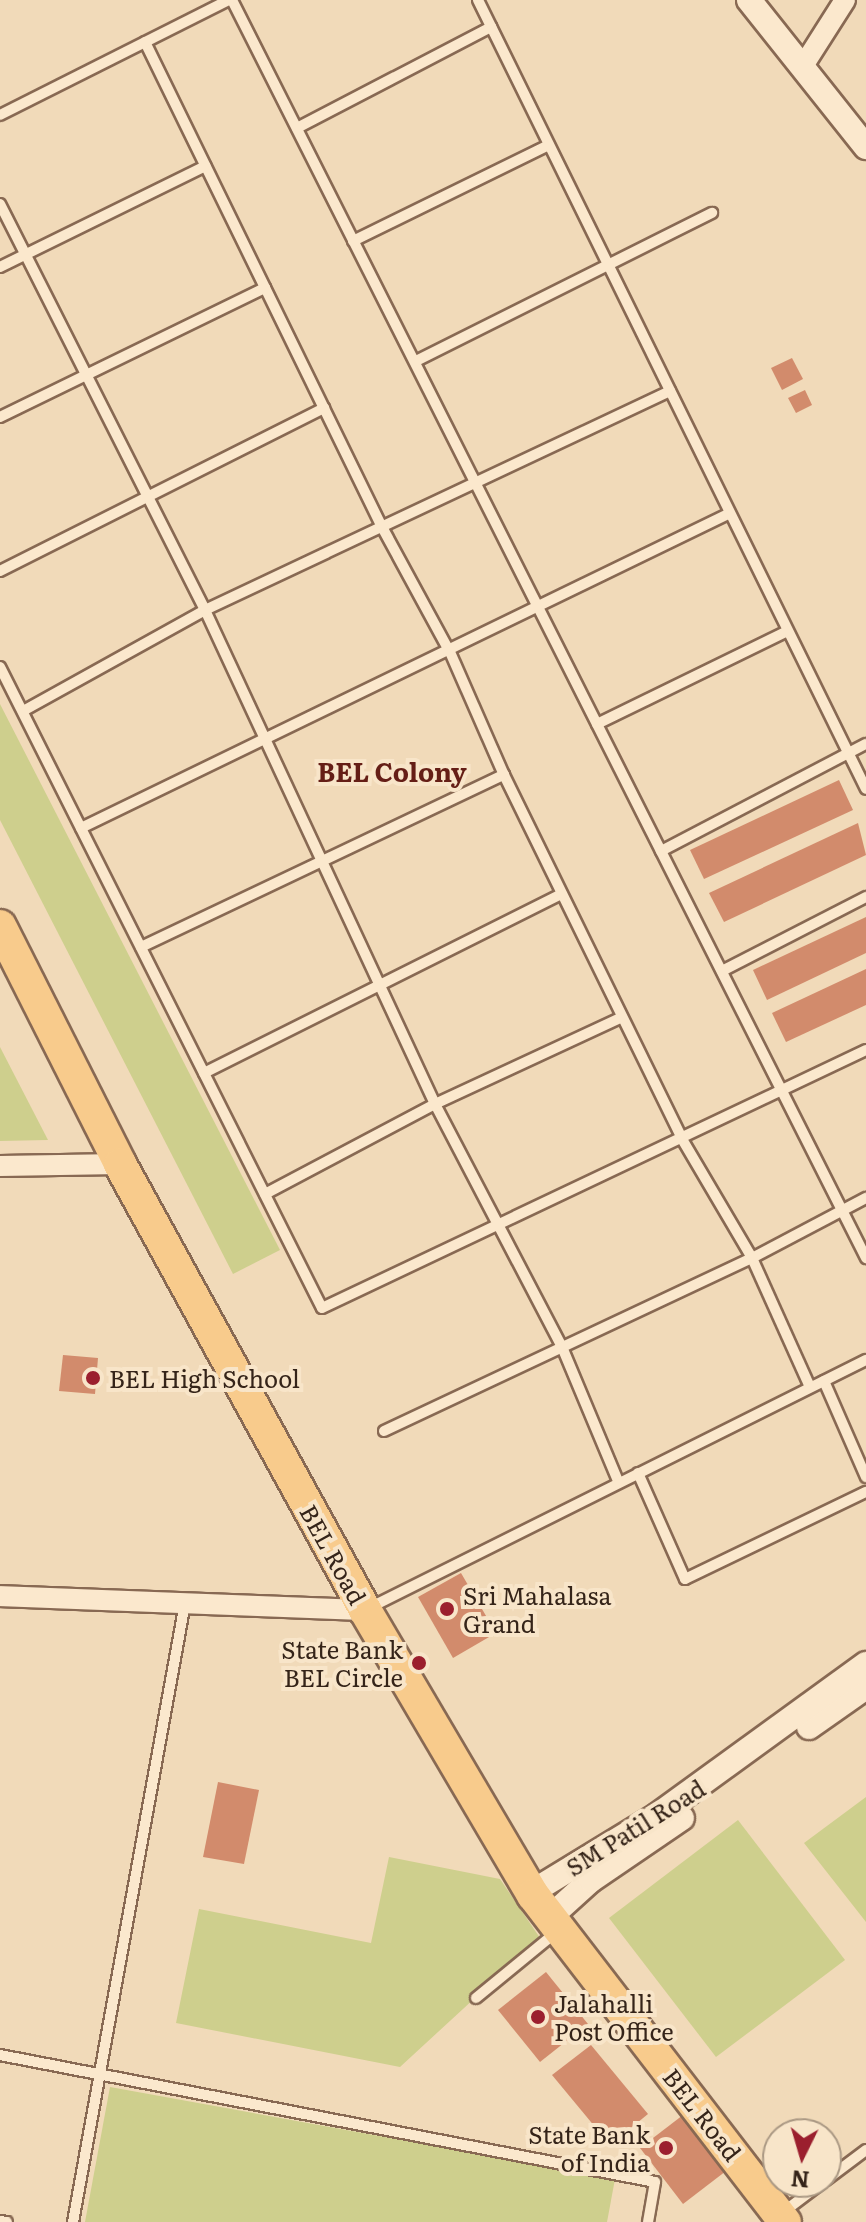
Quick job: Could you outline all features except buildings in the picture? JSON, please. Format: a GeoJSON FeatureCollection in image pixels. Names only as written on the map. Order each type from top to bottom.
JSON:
{"type":"FeatureCollection","features":[{"type":"Feature","properties":{"kind":"main road","name":"BEL Road"},"geometry":{"type":"LineString","coordinates":[[0,926],[120,1164],[365,1610],[547,1913],[782,2218]]}},
{"type":"Feature","properties":{"kind":"street"},"geometry":{"type":"LineString","coordinates":[[749,0],[866,147]]}},
{"type":"Feature","properties":{"kind":"street"},"geometry":{"type":"LineString","coordinates":[[803,66],[845,0]]}},
{"type":"Feature","properties":{"kind":"street"},"geometry":{"type":"LineString","coordinates":[[0,1166],[120,1164]]}},
{"type":"Feature","properties":{"kind":"street"},"geometry":{"type":"LineString","coordinates":[[0,1596],[365,1610]]}},
{"type":"Feature","properties":{"kind":"street","name":"SM Patil Road"},"geometry":{"type":"LineString","coordinates":[[547,1913],[738,1760],[866,1664]]}},
{"type":"Feature","properties":{"kind":"street","name":"SM Patil Road"},"geometry":{"type":"LineString","coordinates":[[547,1913],[866,1687]]}},
{"type":"Feature","properties":{"kind":"lane"},"geometry":{"type":"LineString","coordinates":[[0,115],[230,0],[353,241],[418,360],[477,485],[866,1258]]}},
{"type":"Feature","properties":{"kind":"lane"},"geometry":{"type":"LineString","coordinates":[[478,0],[866,789]]}},
{"type":"Feature","properties":{"kind":"lane"},"geometry":{"type":"LineString","coordinates":[[297,128],[491,27]]}},
{"type":"Feature","properties":{"kind":"lane"},"geometry":{"type":"LineString","coordinates":[[145,42],[382,527],[450,652],[504,775],[682,1139],[752,1258],[810,1387]]}},
{"type":"Feature","properties":{"kind":"lane"},"geometry":{"type":"LineString","coordinates":[[353,241],[549,145]]}},
{"type":"Feature","properties":{"kind":"lane"},"geometry":{"type":"LineString","coordinates":[[0,267],[205,166]]}},
{"type":"Feature","properties":{"kind":"lane"},"geometry":{"type":"LineString","coordinates":[[0,204],[83,375],[205,610],[319,864],[435,1104],[562,1347],[619,1483]]}},
{"type":"Feature","properties":{"kind":"lane"},"geometry":{"type":"LineString","coordinates":[[418,360],[712,213]]}},
{"type":"Feature","properties":{"kind":"lane"},"geometry":{"type":"LineString","coordinates":[[0,417],[265,288]]}},
{"type":"Feature","properties":{"kind":"lane"},"geometry":{"type":"LineString","coordinates":[[23,711],[205,610],[477,485],[670,391]]}},
{"type":"Feature","properties":{"kind":"lane"},"geometry":{"type":"LineString","coordinates":[[0,571],[144,495],[324,408]]}},
{"type":"Feature","properties":{"kind":"lane"},"geometry":{"type":"LineString","coordinates":[[81,828],[541,608],[730,513]]}},
{"type":"Feature","properties":{"kind":"lane"},"geometry":{"type":"LineString","coordinates":[[597,724],[788,631]]}},
{"type":"Feature","properties":{"kind":"lane"},"geometry":{"type":"LineString","coordinates":[[0,667],[322,1308],[783,1093],[866,1050]]}},
{"type":"Feature","properties":{"kind":"lane"},"geometry":{"type":"LineString","coordinates":[[661,851],[866,744]]}},
{"type":"Feature","properties":{"kind":"lane"},"geometry":{"type":"LineString","coordinates":[[141,947],[504,775]]}},
{"type":"Feature","properties":{"kind":"lane"},"geometry":{"type":"LineString","coordinates":[[204,1073],[562,894]]}},
{"type":"Feature","properties":{"kind":"lane"},"geometry":{"type":"LineString","coordinates":[[722,971],[866,897]]}},
{"type":"Feature","properties":{"kind":"lane"},"geometry":{"type":"LineString","coordinates":[[265,1194],[435,1104],[622,1017]]}},
{"type":"Feature","properties":{"kind":"lane"},"geometry":{"type":"LineString","coordinates":[[384,1431],[752,1258],[866,1198]]}},
{"type":"Feature","properties":{"kind":"lane"},"geometry":{"type":"LineString","coordinates":[[365,1610],[866,1360]]}},
{"type":"Feature","properties":{"kind":"lane"},"geometry":{"type":"LineString","coordinates":[[824,1381],[866,1477]]}},
{"type":"Feature","properties":{"kind":"lane"},"geometry":{"type":"LineString","coordinates":[[638,1473],[685,1579],[866,1492]]}},
{"type":"Feature","properties":{"kind":"lane"},"geometry":{"type":"LineString","coordinates":[[73,2222],[185,1603]]}},
{"type":"Feature","properties":{"kind":"lane"},"geometry":{"type":"LineString","coordinates":[[476,1998],[547,1913]]}},
{"type":"Feature","properties":{"kind":"lane"},"geometry":{"type":"LineString","coordinates":[[0,2055],[655,2182],[648,2222]]}},
{"type":"Feature","properties":{"kind":"lane"},"geometry":{"type":"LineString","coordinates":[[842,2168],[866,2150]]}},
{"type":"Feature","properties":{"kind":"lane"},"geometry":{"type":"LineString","coordinates":[[782,2218],[805,2198]]}},
{"type":"Feature","properties":{"kind":"lane"},"geometry":{"type":"LineString","coordinates":[[0,2221],[7,2222]]}},
{"type":"Feature","properties":{"kind":"green space"},"geometry":{"type":"Polygon","coordinates":[[[0,704],[280,1250],[233,1274],[0,820],[0,704]]]}},
{"type":"Feature","properties":{"kind":"green space"},"geometry":{"type":"Polygon","coordinates":[[[0,1047],[48,1140],[0,1141],[0,1047]]]}},
{"type":"Feature","properties":{"kind":"green space"},"geometry":{"type":"Polygon","coordinates":[[[866,1797],[866,1922],[804,1843],[866,1797]]]}},
{"type":"Feature","properties":{"kind":"green space"},"geometry":{"type":"Polygon","coordinates":[[[738,1820],[845,1960],[716,2057],[609,1918],[738,1820]]]}},
{"type":"Feature","properties":{"kind":"green space"},"geometry":{"type":"Polygon","coordinates":[[[389,1857],[500,1879],[540,1938],[400,2067],[176,2023],[199,1909],[371,1943],[389,1857]]]}},
{"type":"Feature","properties":{"kind":"green space"},"geometry":{"type":"Polygon","coordinates":[[[110,2087],[615,2179],[607,2222],[85,2222],[110,2087]]]}},
{"type":"Feature","properties":{"kind":"place","name":"BEL High School"},"geometry":{"type":"Point","coordinates":[93,1378]}},
{"type":"Feature","properties":{"kind":"place","name":"Sri Mahalasa Grand"},"geometry":{"type":"Point","coordinates":[447,1609]}},
{"type":"Feature","properties":{"kind":"place","name":"State Bank BEL Circle"},"geometry":{"type":"Point","coordinates":[419,1663]}},
{"type":"Feature","properties":{"kind":"place","name":"Jalahalli Post Office"},"geometry":{"type":"Point","coordinates":[538,2017]}},
{"type":"Feature","properties":{"kind":"place","name":"State Bank of India"},"geometry":{"type":"Point","coordinates":[666,2148]}},
{"type":"Feature","properties":{"kind":"district","name":"BEL Colony"},"geometry":{"type":"Point","coordinates":[392,771]}}]}
